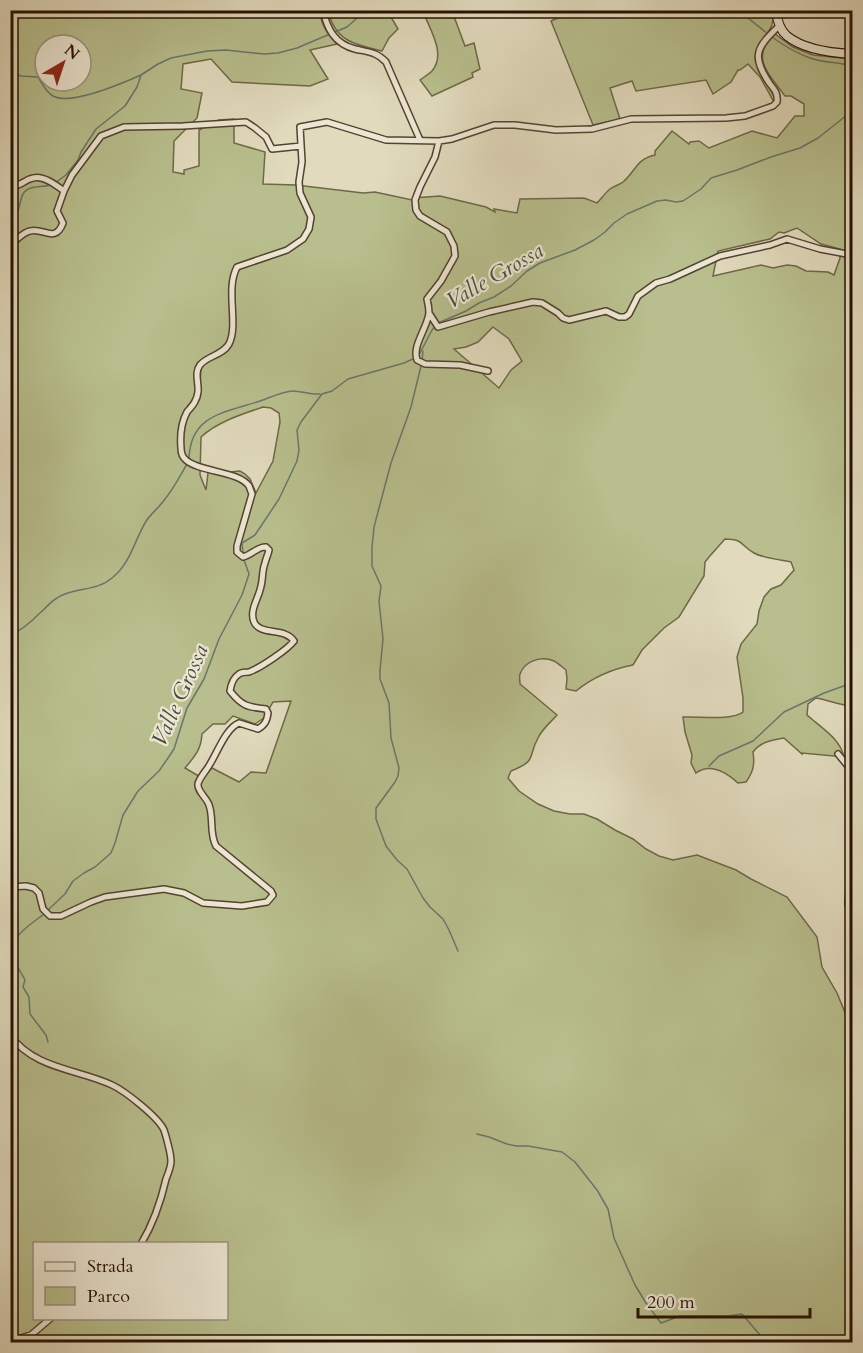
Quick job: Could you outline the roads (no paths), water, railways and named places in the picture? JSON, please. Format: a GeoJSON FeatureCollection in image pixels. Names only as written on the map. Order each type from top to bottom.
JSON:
{"type":"FeatureCollection","features":[{"type":"Feature","properties":{"kind":"street"},"geometry":{"type":"LineString","coordinates":[[323,10],[328,29],[337,40],[352,49],[373,52],[386,62],[420,140]]}},
{"type":"Feature","properties":{"kind":"street"},"geometry":{"type":"LineString","coordinates":[[776,10],[779,26],[786,36],[801,44],[834,53],[852,54]]}},
{"type":"Feature","properties":{"kind":"street"},"geometry":{"type":"LineString","coordinates":[[10,887],[34,888],[39,893],[44,909],[50,915],[62,916],[105,897],[164,889],[184,892],[203,903],[242,906],[267,902],[273,895],[216,846],[213,840],[209,804],[198,789],[198,784],[233,725],[238,723],[258,729],[267,720],[266,709],[248,707],[235,697],[230,691],[231,682],[240,673],[259,667],[287,649],[294,641],[285,634],[256,626],[253,621],[252,613],[269,550],[261,547],[243,557],[237,552],[252,494],[249,486],[230,475],[196,466],[185,460],[180,441],[186,414],[195,403],[198,392],[198,369],[201,363],[222,352],[229,344],[232,330],[233,274],[237,267],[287,250],[303,239],[309,229],[311,217],[300,194],[302,162],[300,127],[327,122],[386,140],[439,141],[494,125],[556,130],[592,129],[631,119],[745,116],[773,106],[777,102],[778,95],[758,64],[758,53],[765,38],[779,26]]}},
{"type":"Feature","properties":{"kind":"street"},"geometry":{"type":"LineString","coordinates":[[10,246],[28,231],[36,230],[46,234],[56,234],[61,230],[63,223],[57,211],[72,175],[101,136],[124,127],[246,122],[266,137],[272,149],[301,146]]}},
{"type":"Feature","properties":{"kind":"street"},"geometry":{"type":"LineString","coordinates":[[439,141],[435,157],[415,200],[416,210],[420,216],[447,232],[454,246],[455,256],[441,281],[427,299],[429,313],[438,327],[533,302],[542,303],[562,318],[569,320],[606,311],[619,317],[625,317],[638,296],[656,283],[720,256],[787,239],[820,249],[852,255]]}},
{"type":"Feature","properties":{"kind":"street"},"geometry":{"type":"LineString","coordinates":[[10,186],[19,186],[32,178],[42,178],[64,191]]}},
{"type":"Feature","properties":{"kind":"street"},"geometry":{"type":"LineString","coordinates":[[429,313],[415,351],[417,360],[425,364],[460,365],[488,371]]}},
{"type":"Feature","properties":{"kind":"street"},"geometry":{"type":"LineString","coordinates":[[838,754],[852,771]]}},
{"type":"Feature","properties":{"kind":"street"},"geometry":{"type":"LineString","coordinates":[[852,847],[848,903],[852,918]]}},
{"type":"Feature","properties":{"kind":"street"},"geometry":{"type":"LineString","coordinates":[[10,1035],[29,1054],[42,1061],[112,1085],[129,1095],[158,1121],[164,1130],[171,1162],[161,1200],[142,1242]]}},
{"type":"Feature","properties":{"kind":"street"},"geometry":{"type":"LineString","coordinates":[[10,1341],[31,1335],[49,1320]]}},
{"type":"Feature","properties":{"kind":"waterway"},"geometry":{"type":"LineString","coordinates":[[335,32],[347,27],[366,10]]}},
{"type":"Feature","properties":{"kind":"waterway"},"geometry":{"type":"LineString","coordinates":[[738,10],[768,34]]}},
{"type":"Feature","properties":{"kind":"waterway"},"geometry":{"type":"LineString","coordinates":[[55,183],[66,175],[78,160],[96,129],[125,106],[137,87],[141,75],[158,64],[171,58],[207,51],[278,53],[297,48],[330,34]]}},
{"type":"Feature","properties":{"kind":"waterway"},"geometry":{"type":"LineString","coordinates":[[772,37],[810,58],[852,66]]}},
{"type":"Feature","properties":{"kind":"waterway"},"geometry":{"type":"LineString","coordinates":[[10,72],[21,76],[38,77],[53,96],[61,98],[84,96],[141,75]]}},
{"type":"Feature","properties":{"kind":"waterway","name":"Valle Grossa"},"geometry":{"type":"LineString","coordinates":[[419,355],[438,323],[494,297],[540,263],[594,240],[627,214],[657,201],[683,201],[701,189],[711,178],[800,148],[818,138],[852,111]]}},
{"type":"Feature","properties":{"kind":"waterway"},"geometry":{"type":"LineString","coordinates":[[10,219],[19,209],[24,192],[33,187],[50,185]]}},
{"type":"Feature","properties":{"kind":"waterway"},"geometry":{"type":"LineString","coordinates":[[10,201],[18,204]]}},
{"type":"Feature","properties":{"kind":"waterway","name":"Valle Grossa"},"geometry":{"type":"LineString","coordinates":[[422,361],[423,351]]}},
{"type":"Feature","properties":{"kind":"waterway","name":"Valle Grossa"},"geometry":{"type":"LineString","coordinates":[[243,553],[242,543],[255,535],[279,499],[297,461],[299,450],[297,430],[322,394],[332,391],[348,379],[415,358]]}},
{"type":"Feature","properties":{"kind":"waterway"},"geometry":{"type":"LineString","coordinates":[[421,366],[411,407],[391,463],[374,527],[372,547],[372,566],[381,586],[379,601],[383,639],[380,679],[389,703],[391,738],[399,768],[395,782],[376,808],[376,819],[386,846],[407,869],[430,907],[443,919],[458,951]]}},
{"type":"Feature","properties":{"kind":"waterway"},"geometry":{"type":"LineString","coordinates":[[189,459],[195,433],[211,418],[221,413],[285,392],[320,394]]}},
{"type":"Feature","properties":{"kind":"waterway"},"geometry":{"type":"LineString","coordinates":[[10,635],[26,625],[57,598],[70,592],[99,585],[112,578],[123,566],[147,520],[168,495],[187,464]]}},
{"type":"Feature","properties":{"kind":"waterway","name":"Valle Grossa"},"geometry":{"type":"LineString","coordinates":[[48,910],[65,894],[73,881],[111,853],[123,815],[138,791],[159,771],[174,749],[187,708],[204,679],[219,639],[242,595],[249,574],[244,560]]}},
{"type":"Feature","properties":{"kind":"waterway"},"geometry":{"type":"LineString","coordinates":[[709,766],[719,756],[753,741],[784,712],[852,683]]}},
{"type":"Feature","properties":{"kind":"waterway","name":"Valle Grossa"},"geometry":{"type":"LineString","coordinates":[[44,914],[15,940],[13,954],[25,980],[23,987],[29,997],[30,1014],[46,1035],[48,1042]]}},
{"type":"Feature","properties":{"kind":"waterway"},"geometry":{"type":"LineString","coordinates":[[477,1134],[516,1146],[562,1152],[575,1162],[597,1190],[608,1209],[614,1238],[635,1285],[661,1323],[680,1316],[742,1314],[766,1342]]}}]}
